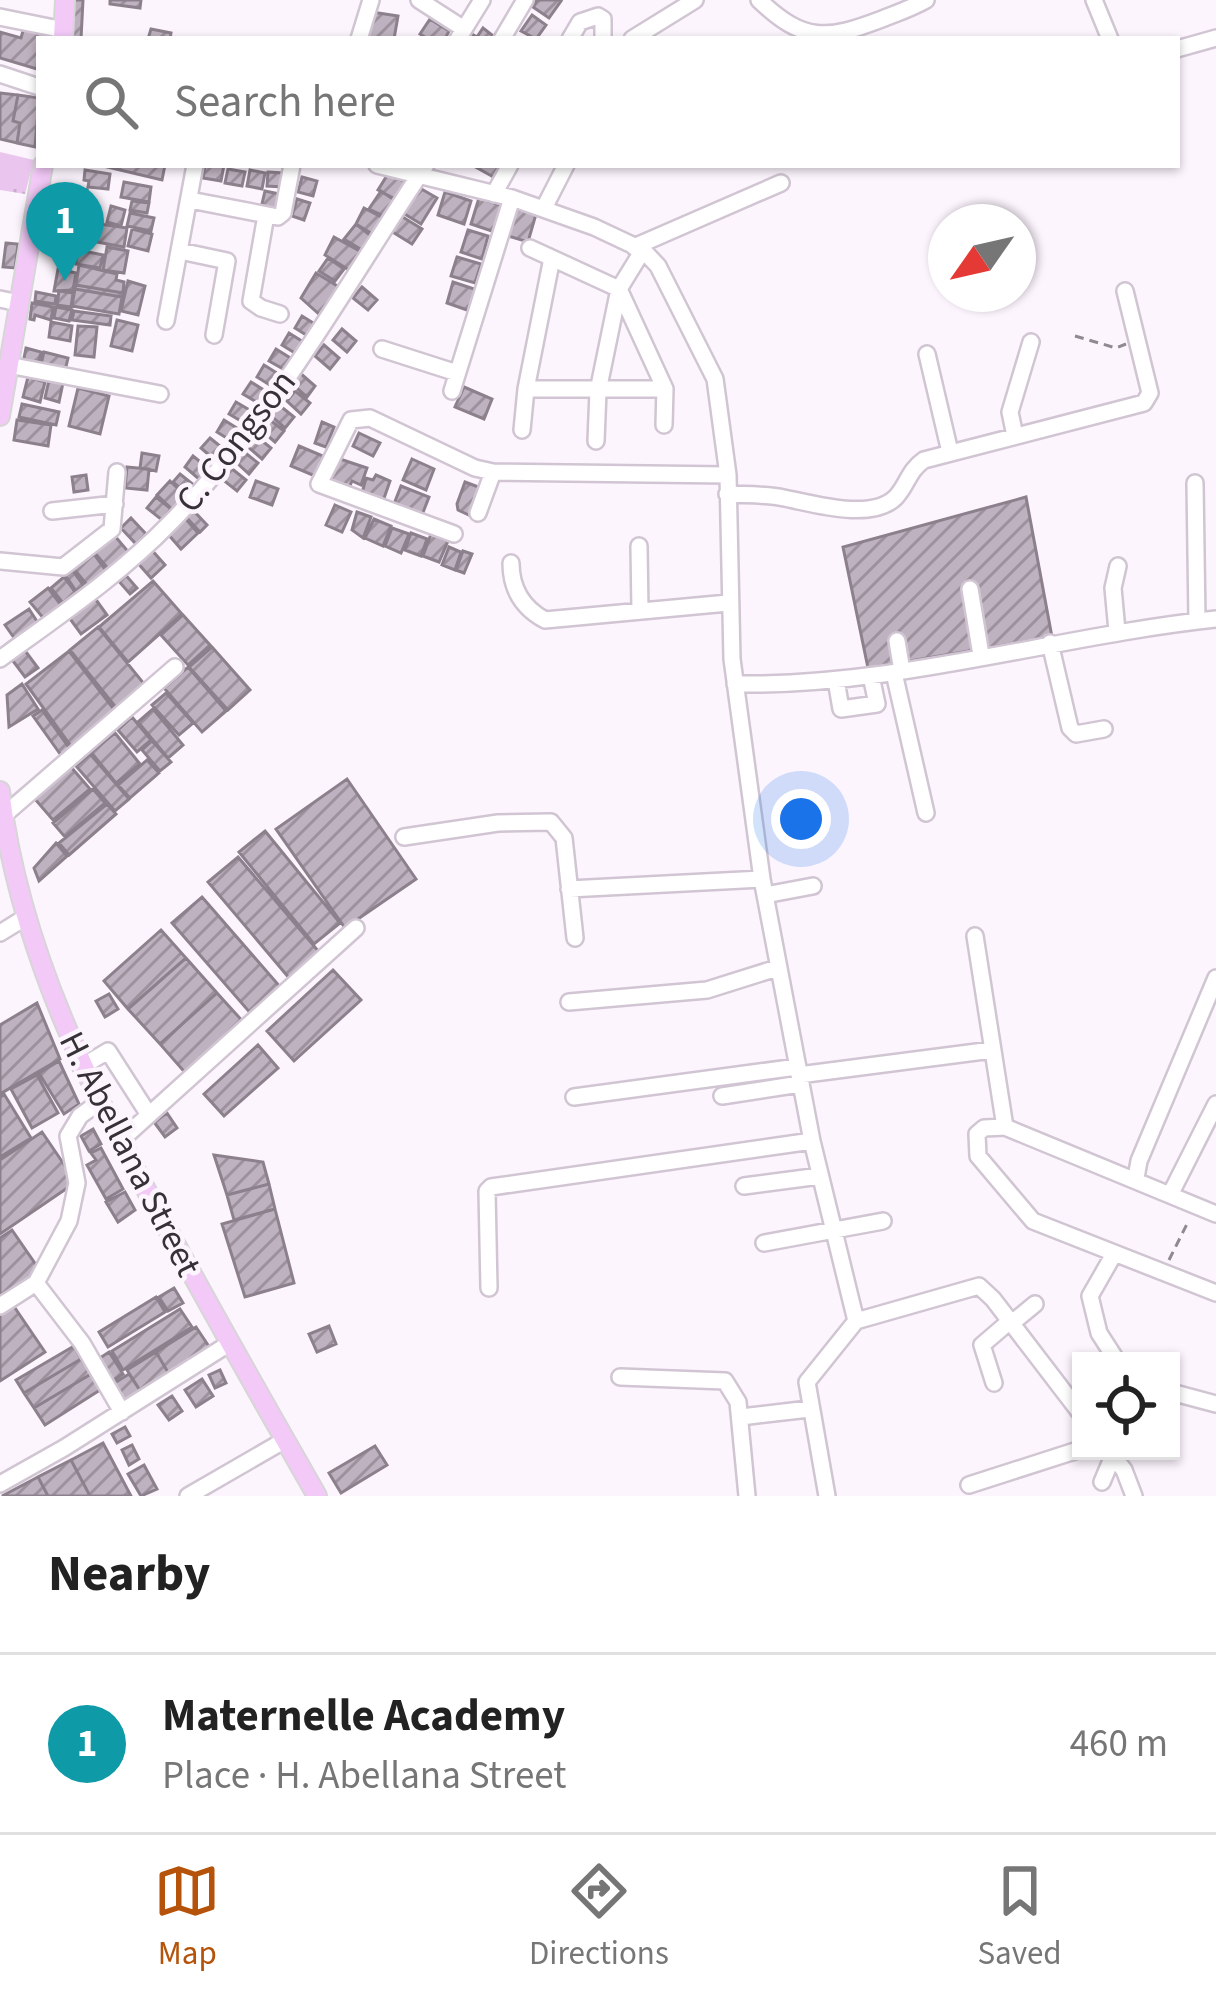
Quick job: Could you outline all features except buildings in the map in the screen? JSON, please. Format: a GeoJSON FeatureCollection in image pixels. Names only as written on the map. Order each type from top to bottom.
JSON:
{"type":"FeatureCollection","features":[{"type":"Feature","properties":{"kind":"main road"},"geometry":{"type":"LineString","coordinates":[[63,34],[65,0]]}},
{"type":"Feature","properties":{"kind":"main road"},"geometry":{"type":"LineString","coordinates":[[0,416],[10,301],[43,168]]}},
{"type":"Feature","properties":{"kind":"main road","name":"H. Abellana Street"},"geometry":{"type":"LineString","coordinates":[[0,791],[40,967],[81,1067],[316,1496]]}},
{"type":"Feature","properties":{"kind":"street"},"geometry":{"type":"LineString","coordinates":[[360,36],[370,0]]}},
{"type":"Feature","properties":{"kind":"street"},"geometry":{"type":"LineString","coordinates":[[418,0],[461,34],[482,0]]}},
{"type":"Feature","properties":{"kind":"street"},"geometry":{"type":"LineString","coordinates":[[504,36],[524,0]]}},
{"type":"Feature","properties":{"kind":"street"},"geometry":{"type":"LineString","coordinates":[[637,36],[694,0]]}},
{"type":"Feature","properties":{"kind":"street"},"geometry":{"type":"LineString","coordinates":[[759,0],[783,20],[838,36],[926,0]]}},
{"type":"Feature","properties":{"kind":"street"},"geometry":{"type":"LineString","coordinates":[[1094,0],[1109,36]]}},
{"type":"Feature","properties":{"kind":"street"},"geometry":{"type":"LineString","coordinates":[[572,36],[586,17],[598,16],[603,19],[603,36]]}},
{"type":"Feature","properties":{"kind":"street"},"geometry":{"type":"LineString","coordinates":[[0,17],[63,34]]}},
{"type":"Feature","properties":{"kind":"street"},"geometry":{"type":"LineString","coordinates":[[1180,49],[1216,38]]}},
{"type":"Feature","properties":{"kind":"street"},"geometry":{"type":"LineString","coordinates":[[0,74],[36,86]]}},
{"type":"Feature","properties":{"kind":"street"},"geometry":{"type":"LineString","coordinates":[[166,321],[195,168]]}},
{"type":"Feature","properties":{"kind":"street"},"geometry":{"type":"LineString","coordinates":[[190,200],[278,217],[283,213],[291,168]]}},
{"type":"Feature","properties":{"kind":"street"},"geometry":{"type":"LineString","coordinates":[[494,194],[509,168]]}},
{"type":"Feature","properties":{"kind":"street"},"geometry":{"type":"LineString","coordinates":[[544,208],[564,168]]}},
{"type":"Feature","properties":{"kind":"street"},"geometry":{"type":"LineString","coordinates":[[422,170],[544,208],[638,249],[658,266],[715,379],[728,475],[728,603],[735,684],[763,887],[812,1142],[856,1321]]}},
{"type":"Feature","properties":{"kind":"street","name":"C. Congson"},"geometry":{"type":"LineString","coordinates":[[0,659],[106,582],[172,521],[244,436],[315,339],[422,170]]}},
{"type":"Feature","properties":{"kind":"street"},"geometry":{"type":"LineString","coordinates":[[596,441],[598,391],[619,289],[638,249],[782,183]]}},
{"type":"Feature","properties":{"kind":"street"},"geometry":{"type":"LineString","coordinates":[[452,391],[512,198]]}},
{"type":"Feature","properties":{"kind":"street"},"geometry":{"type":"LineString","coordinates":[[266,215],[251,301],[280,314]]}},
{"type":"Feature","properties":{"kind":"street"},"geometry":{"type":"LineString","coordinates":[[530,248],[619,289],[664,389],[664,425]]}},
{"type":"Feature","properties":{"kind":"street"},"geometry":{"type":"LineString","coordinates":[[180,250],[226,261],[214,335]]}},
{"type":"Feature","properties":{"kind":"street"},"geometry":{"type":"LineString","coordinates":[[523,430],[526,389],[552,258]]}},
{"type":"Feature","properties":{"kind":"street"},"geometry":{"type":"LineString","coordinates":[[727,494],[861,508],[896,498],[910,469],[950,452],[1144,404],[1150,393],[1125,291]]}},
{"type":"Feature","properties":{"kind":"street"},"geometry":{"type":"LineString","coordinates":[[1015,436],[1010,412],[1031,342]]}},
{"type":"Feature","properties":{"kind":"street"},"geometry":{"type":"LineString","coordinates":[[382,349],[457,373]]}},
{"type":"Feature","properties":{"kind":"street"},"geometry":{"type":"LineString","coordinates":[[927,354],[950,452]]}},
{"type":"Feature","properties":{"kind":"street"},"geometry":{"type":"LineString","coordinates":[[8,365],[160,394]]}},
{"type":"Feature","properties":{"kind":"street"},"geometry":{"type":"LineString","coordinates":[[526,389],[664,389]]}},
{"type":"Feature","properties":{"kind":"street"},"geometry":{"type":"LineString","coordinates":[[454,535],[319,484],[351,420],[370,418],[475,468],[494,472],[728,475]]}},
{"type":"Feature","properties":{"kind":"street"},"geometry":{"type":"LineString","coordinates":[[0,562],[63,567],[112,529],[117,472]]}},
{"type":"Feature","properties":{"kind":"street"},"geometry":{"type":"LineString","coordinates":[[478,513],[494,472]]}},
{"type":"Feature","properties":{"kind":"street"},"geometry":{"type":"LineString","coordinates":[[1196,483],[1197,621]]}},
{"type":"Feature","properties":{"kind":"street"},"geometry":{"type":"LineString","coordinates":[[52,511],[115,504]]}},
{"type":"Feature","properties":{"kind":"street"},"geometry":{"type":"LineString","coordinates":[[639,546],[640,611]]}},
{"type":"Feature","properties":{"kind":"street"},"geometry":{"type":"LineString","coordinates":[[512,563],[515,589],[532,613],[545,620],[728,603]]}},
{"type":"Feature","properties":{"kind":"street"},"geometry":{"type":"LineString","coordinates":[[1117,632],[1113,589],[1118,566]]}},
{"type":"Feature","properties":{"kind":"street"},"geometry":{"type":"LineString","coordinates":[[970,589],[981,655]]}},
{"type":"Feature","properties":{"kind":"street"},"geometry":{"type":"LineString","coordinates":[[735,684],[871,676],[1216,619]]}},
{"type":"Feature","properties":{"kind":"street"},"geometry":{"type":"LineString","coordinates":[[897,641],[898,672],[926,813]]}},
{"type":"Feature","properties":{"kind":"street"},"geometry":{"type":"LineString","coordinates":[[1050,643],[1070,728],[1076,734],[1104,729]]}},
{"type":"Feature","properties":{"kind":"street"},"geometry":{"type":"LineString","coordinates":[[3,816],[175,667]]}},
{"type":"Feature","properties":{"kind":"street"},"geometry":{"type":"LineString","coordinates":[[836,680],[841,709],[877,704],[871,676]]}},
{"type":"Feature","properties":{"kind":"street"},"geometry":{"type":"LineString","coordinates":[[404,837],[498,823],[551,823],[565,838],[575,938]]}},
{"type":"Feature","properties":{"kind":"street"},"geometry":{"type":"LineString","coordinates":[[569,889],[813,886]]}},
{"type":"Feature","properties":{"kind":"street"},"geometry":{"type":"LineString","coordinates":[[0,933],[26,917]]}},
{"type":"Feature","properties":{"kind":"street"},"geometry":{"type":"LineString","coordinates":[[119,1142],[356,928]]}},
{"type":"Feature","properties":{"kind":"street"},"geometry":{"type":"LineString","coordinates":[[975,936],[1005,1127]]}},
{"type":"Feature","properties":{"kind":"street"},"geometry":{"type":"LineString","coordinates":[[569,1002],[706,990],[776,968]]}},
{"type":"Feature","properties":{"kind":"street"},"geometry":{"type":"LineString","coordinates":[[1136,1178],[1216,978]]}},
{"type":"Feature","properties":{"kind":"street"},"geometry":{"type":"LineString","coordinates":[[574,1097],[799,1076],[992,1050]]}},
{"type":"Feature","properties":{"kind":"street"},"geometry":{"type":"LineString","coordinates":[[81,1067],[107,1051],[149,1115]]}},
{"type":"Feature","properties":{"kind":"street"},"geometry":{"type":"LineString","coordinates":[[722,1096],[799,1076]]}},
{"type":"Feature","properties":{"kind":"street"},"geometry":{"type":"LineString","coordinates":[[0,1306],[36,1282],[69,1221],[77,1183],[68,1136],[80,1116],[98,1103]]}},
{"type":"Feature","properties":{"kind":"street"},"geometry":{"type":"LineString","coordinates":[[1171,1193],[1214,1116]]}},
{"type":"Feature","properties":{"kind":"street"},"geometry":{"type":"LineString","coordinates":[[1216,1214],[1005,1127],[976,1134],[978,1156],[1033,1221],[1216,1293]]}},
{"type":"Feature","properties":{"kind":"street"},"geometry":{"type":"LineString","coordinates":[[489,1288],[490,1187],[812,1142]]}},
{"type":"Feature","properties":{"kind":"street"},"geometry":{"type":"LineString","coordinates":[[744,1186],[820,1176]]}},
{"type":"Feature","properties":{"kind":"street"},"geometry":{"type":"LineString","coordinates":[[764,1243],[883,1221]]}},
{"type":"Feature","properties":{"kind":"street"},"geometry":{"type":"LineString","coordinates":[[1111,1352],[1099,1333],[1090,1296],[1114,1254]]}},
{"type":"Feature","properties":{"kind":"street"},"geometry":{"type":"LineString","coordinates":[[36,1282],[82,1343],[122,1412]]}},
{"type":"Feature","properties":{"kind":"street"},"geometry":{"type":"LineString","coordinates":[[827,1496],[807,1382],[856,1321],[979,1286],[1072,1402]]}},
{"type":"Feature","properties":{"kind":"street"},"geometry":{"type":"LineString","coordinates":[[994,1383],[982,1346],[1035,1304]]}},
{"type":"Feature","properties":{"kind":"street"},"geometry":{"type":"LineString","coordinates":[[0,1484],[230,1343]]}},
{"type":"Feature","properties":{"kind":"street"},"geometry":{"type":"LineString","coordinates":[[620,1377],[725,1381],[733,1388],[741,1417],[747,1496]]}},
{"type":"Feature","properties":{"kind":"street"},"geometry":{"type":"LineString","coordinates":[[1180,1395],[1216,1405]]}},
{"type":"Feature","properties":{"kind":"street"},"geometry":{"type":"LineString","coordinates":[[741,1417],[809,1409]]}},
{"type":"Feature","properties":{"kind":"street"},"geometry":{"type":"LineString","coordinates":[[188,1496],[285,1440]]}},
{"type":"Feature","properties":{"kind":"street"},"geometry":{"type":"LineString","coordinates":[[969,1485],[1072,1452]]}},
{"type":"Feature","properties":{"kind":"street"},"geometry":{"type":"LineString","coordinates":[[1102,1482],[1110,1460]]}},
{"type":"Feature","properties":{"kind":"street"},"geometry":{"type":"LineString","coordinates":[[1118,1460],[1134,1496]]}},
{"type":"Feature","properties":{"kind":"path"},"geometry":{"type":"LineString","coordinates":[[1075,336],[1116,348],[1135,334]]}},
{"type":"Feature","properties":{"kind":"path"},"geometry":{"type":"LineString","coordinates":[[1162,1272],[1196,1206]]}},
{"type":"Feature","properties":{"kind":"green space"},"geometry":{"type":"Polygon","coordinates":[[[0,152],[34,160],[25,194],[0,190],[0,152]]]}},
{"type":"Feature","properties":{"kind":"place","name":"Maternelle Academy"},"geometry":{"type":"Point","coordinates":[65,281]}}]}
